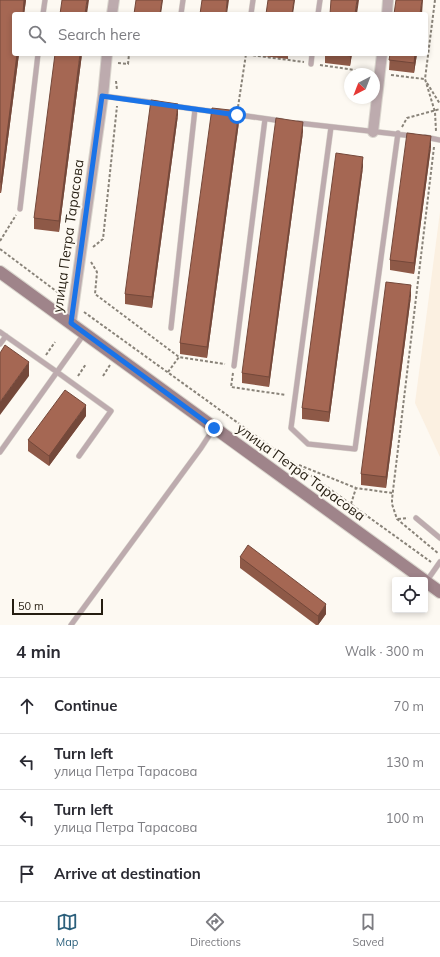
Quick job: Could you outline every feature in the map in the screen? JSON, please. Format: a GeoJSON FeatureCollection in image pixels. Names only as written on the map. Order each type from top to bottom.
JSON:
{"type":"FeatureCollection","features":[{"type":"Feature","properties":{"kind":"street"},"geometry":{"type":"LineString","coordinates":[[112,12],[114,0]]}},
{"type":"Feature","properties":{"kind":"street"},"geometry":{"type":"LineString","coordinates":[[387,12],[388,0]]}},
{"type":"Feature","properties":{"kind":"street","name":"улица Петра Тарасова"},"geometry":{"type":"LineString","coordinates":[[107,56],[71,323],[419,577]]}},
{"type":"Feature","properties":{"kind":"street"},"geometry":{"type":"LineString","coordinates":[[380,73],[382,56]]}},
{"type":"Feature","properties":{"kind":"street"},"geometry":{"type":"LineString","coordinates":[[373,132],[376,104]]}},
{"type":"Feature","properties":{"kind":"street"},"geometry":{"type":"LineString","coordinates":[[0,272],[71,323]]}},
{"type":"Feature","properties":{"kind":"street","name":"улица Петра Тарасова"},"geometry":{"type":"LineString","coordinates":[[428,583],[440,592]]}},
{"type":"Feature","properties":{"kind":"lane"},"geometry":{"type":"LineString","coordinates":[[43,12],[45,0]]}},
{"type":"Feature","properties":{"kind":"lane"},"geometry":{"type":"LineString","coordinates":[[181,12],[183,0]]}},
{"type":"Feature","properties":{"kind":"lane"},"geometry":{"type":"LineString","coordinates":[[251,12],[253,0]]}},
{"type":"Feature","properties":{"kind":"lane"},"geometry":{"type":"LineString","coordinates":[[318,12],[320,0]]}},
{"type":"Feature","properties":{"kind":"lane"},"geometry":{"type":"LineString","coordinates":[[20,210],[38,56]]}},
{"type":"Feature","properties":{"kind":"lane"},"geometry":{"type":"LineString","coordinates":[[311,64],[312,56]]}},
{"type":"Feature","properties":{"kind":"lane"},"geometry":{"type":"LineString","coordinates":[[102,96],[288,122]]}},
{"type":"Feature","properties":{"kind":"lane"},"geometry":{"type":"LineString","coordinates":[[171,328],[195,109]]}},
{"type":"Feature","properties":{"kind":"lane"},"geometry":{"type":"LineString","coordinates":[[234,366],[266,119]]}},
{"type":"Feature","properties":{"kind":"lane"},"geometry":{"type":"LineString","coordinates":[[295,122],[373,132],[398,133],[438,139]]}},
{"type":"Feature","properties":{"kind":"lane"},"geometry":{"type":"LineString","coordinates":[[331,126],[291,428],[308,444],[354,449],[398,133]]}},
{"type":"Feature","properties":{"kind":"lane"},"geometry":{"type":"LineString","coordinates":[[0,332],[111,411],[79,456]]}},
{"type":"Feature","properties":{"kind":"lane"},"geometry":{"type":"LineString","coordinates":[[0,452],[85,334]]}},
{"type":"Feature","properties":{"kind":"lane"},"geometry":{"type":"LineString","coordinates":[[0,344],[6,336]]}},
{"type":"Feature","properties":{"kind":"lane"},"geometry":{"type":"LineString","coordinates":[[70,625],[201,448],[214,428]]}},
{"type":"Feature","properties":{"kind":"lane"},"geometry":{"type":"LineString","coordinates":[[416,518],[440,538]]}},
{"type":"Feature","properties":{"kind":"lane"},"geometry":{"type":"LineString","coordinates":[[428,577],[439,564]]}},
{"type":"Feature","properties":{"kind":"path"},"geometry":{"type":"LineString","coordinates":[[428,55],[435,0]]}},
{"type":"Feature","properties":{"kind":"path"},"geometry":{"type":"LineString","coordinates":[[115,63],[128,64],[129,56]]}},
{"type":"Feature","properties":{"kind":"path"},"geometry":{"type":"LineString","coordinates":[[237,115],[246,56]]}},
{"type":"Feature","properties":{"kind":"path"},"geometry":{"type":"LineString","coordinates":[[259,56],[344,68]]}},
{"type":"Feature","properties":{"kind":"path"},"geometry":{"type":"LineString","coordinates":[[428,56],[425,79],[434,111],[438,139],[392,493],[392,504],[397,519],[440,555]]}},
{"type":"Feature","properties":{"kind":"path"},"geometry":{"type":"LineString","coordinates":[[380,73],[425,79]]}},
{"type":"Feature","properties":{"kind":"path"},"geometry":{"type":"LineString","coordinates":[[92,248],[103,239],[118,98],[116,77]]}},
{"type":"Feature","properties":{"kind":"path"},"geometry":{"type":"LineString","coordinates":[[425,79],[440,104]]}},
{"type":"Feature","properties":{"kind":"path"},"geometry":{"type":"LineString","coordinates":[[398,133],[406,118],[440,109]]}},
{"type":"Feature","properties":{"kind":"path"},"geometry":{"type":"LineString","coordinates":[[0,241],[20,210]]}},
{"type":"Feature","properties":{"kind":"path"},"geometry":{"type":"LineString","coordinates":[[0,249],[73,304],[351,504],[439,564]]}},
{"type":"Feature","properties":{"kind":"path"},"geometry":{"type":"LineString","coordinates":[[92,256],[91,263],[97,272],[95,294],[179,357],[234,366],[231,387],[295,397]]}},
{"type":"Feature","properties":{"kind":"path"},"geometry":{"type":"LineString","coordinates":[[41,361],[56,342]]}},
{"type":"Feature","properties":{"kind":"path"},"geometry":{"type":"LineString","coordinates":[[168,372],[179,357]]}},
{"type":"Feature","properties":{"kind":"path"},"geometry":{"type":"LineString","coordinates":[[72,384],[86,364]]}},
{"type":"Feature","properties":{"kind":"path"},"geometry":{"type":"LineString","coordinates":[[296,464],[356,488],[392,493]]}},
{"type":"Feature","properties":{"kind":"path"},"geometry":{"type":"LineString","coordinates":[[351,504],[356,488]]}},
{"type":"Feature","properties":{"kind":"shaded area"},"geometry":{"type":"Polygon","coordinates":[[[440,212],[440,457],[415,403],[440,212]]]}},
{"type":"Feature","properties":{"kind":"building"},"geometry":{"type":"Polygon","coordinates":[[[0,0],[24,0],[23,12],[12,12],[12,56],[17,56],[0,182],[0,0]]]}},
{"type":"Feature","properties":{"kind":"building"},"geometry":{"type":"Polygon","coordinates":[[[62,0],[87,0],[85,12],[60,12],[62,0]]]}},
{"type":"Feature","properties":{"kind":"building"},"geometry":{"type":"Polygon","coordinates":[[[136,0],[162,0],[160,12],[134,12],[136,0]]]}},
{"type":"Feature","properties":{"kind":"building"},"geometry":{"type":"Polygon","coordinates":[[[202,0],[227,0],[226,12],[200,12],[202,0]]]}},
{"type":"Feature","properties":{"kind":"building"},"geometry":{"type":"Polygon","coordinates":[[[268,0],[294,0],[292,12],[266,12],[268,0]]]}},
{"type":"Feature","properties":{"kind":"building"},"geometry":{"type":"Polygon","coordinates":[[[331,0],[357,0],[355,12],[330,12],[331,0]]]}},
{"type":"Feature","properties":{"kind":"building"},"geometry":{"type":"Polygon","coordinates":[[[396,0],[422,0],[420,12],[394,12],[396,0]]]}},
{"type":"Feature","properties":{"kind":"building"},"geometry":{"type":"Polygon","coordinates":[[[55,56],[80,56],[59,221],[34,218],[55,56]]]}},
{"type":"Feature","properties":{"kind":"building"},"geometry":{"type":"Polygon","coordinates":[[[390,56],[415,56],[414,63],[389,60],[390,56]]]}},
{"type":"Feature","properties":{"kind":"building"},"geometry":{"type":"Polygon","coordinates":[[[151,100],[178,104],[152,297],[125,294],[151,100]]]}},
{"type":"Feature","properties":{"kind":"building"},"geometry":{"type":"Polygon","coordinates":[[[212,108],[239,111],[207,347],[180,343],[212,108]]]}},
{"type":"Feature","properties":{"kind":"building"},"geometry":{"type":"Polygon","coordinates":[[[276,118],[303,122],[269,377],[242,373],[276,118]]]}},
{"type":"Feature","properties":{"kind":"building"},"geometry":{"type":"Polygon","coordinates":[[[407,133],[431,136],[414,263],[390,260],[407,133]]]}},
{"type":"Feature","properties":{"kind":"building"},"geometry":{"type":"Polygon","coordinates":[[[336,153],[363,157],[329,412],[302,408],[336,153]]]}},
{"type":"Feature","properties":{"kind":"building"},"geometry":{"type":"Polygon","coordinates":[[[386,282],[411,285],[386,477],[361,474],[386,282]]]}},
{"type":"Feature","properties":{"kind":"building"},"geometry":{"type":"Polygon","coordinates":[[[5,345],[29,362],[0,402],[0,353],[5,345]]]}},
{"type":"Feature","properties":{"kind":"building"},"geometry":{"type":"Polygon","coordinates":[[[65,390],[86,405],[49,456],[28,440],[65,390]]]}},
{"type":"Feature","properties":{"kind":"building"},"geometry":{"type":"Polygon","coordinates":[[[248,545],[326,604],[318,616],[240,557],[248,545]]]}},
{"type":"Feature","properties":{"kind":"route"},"geometry":{"type":"LineString","coordinates":[[214,428],[71,323],[102,96],[237,115]]}}]}
